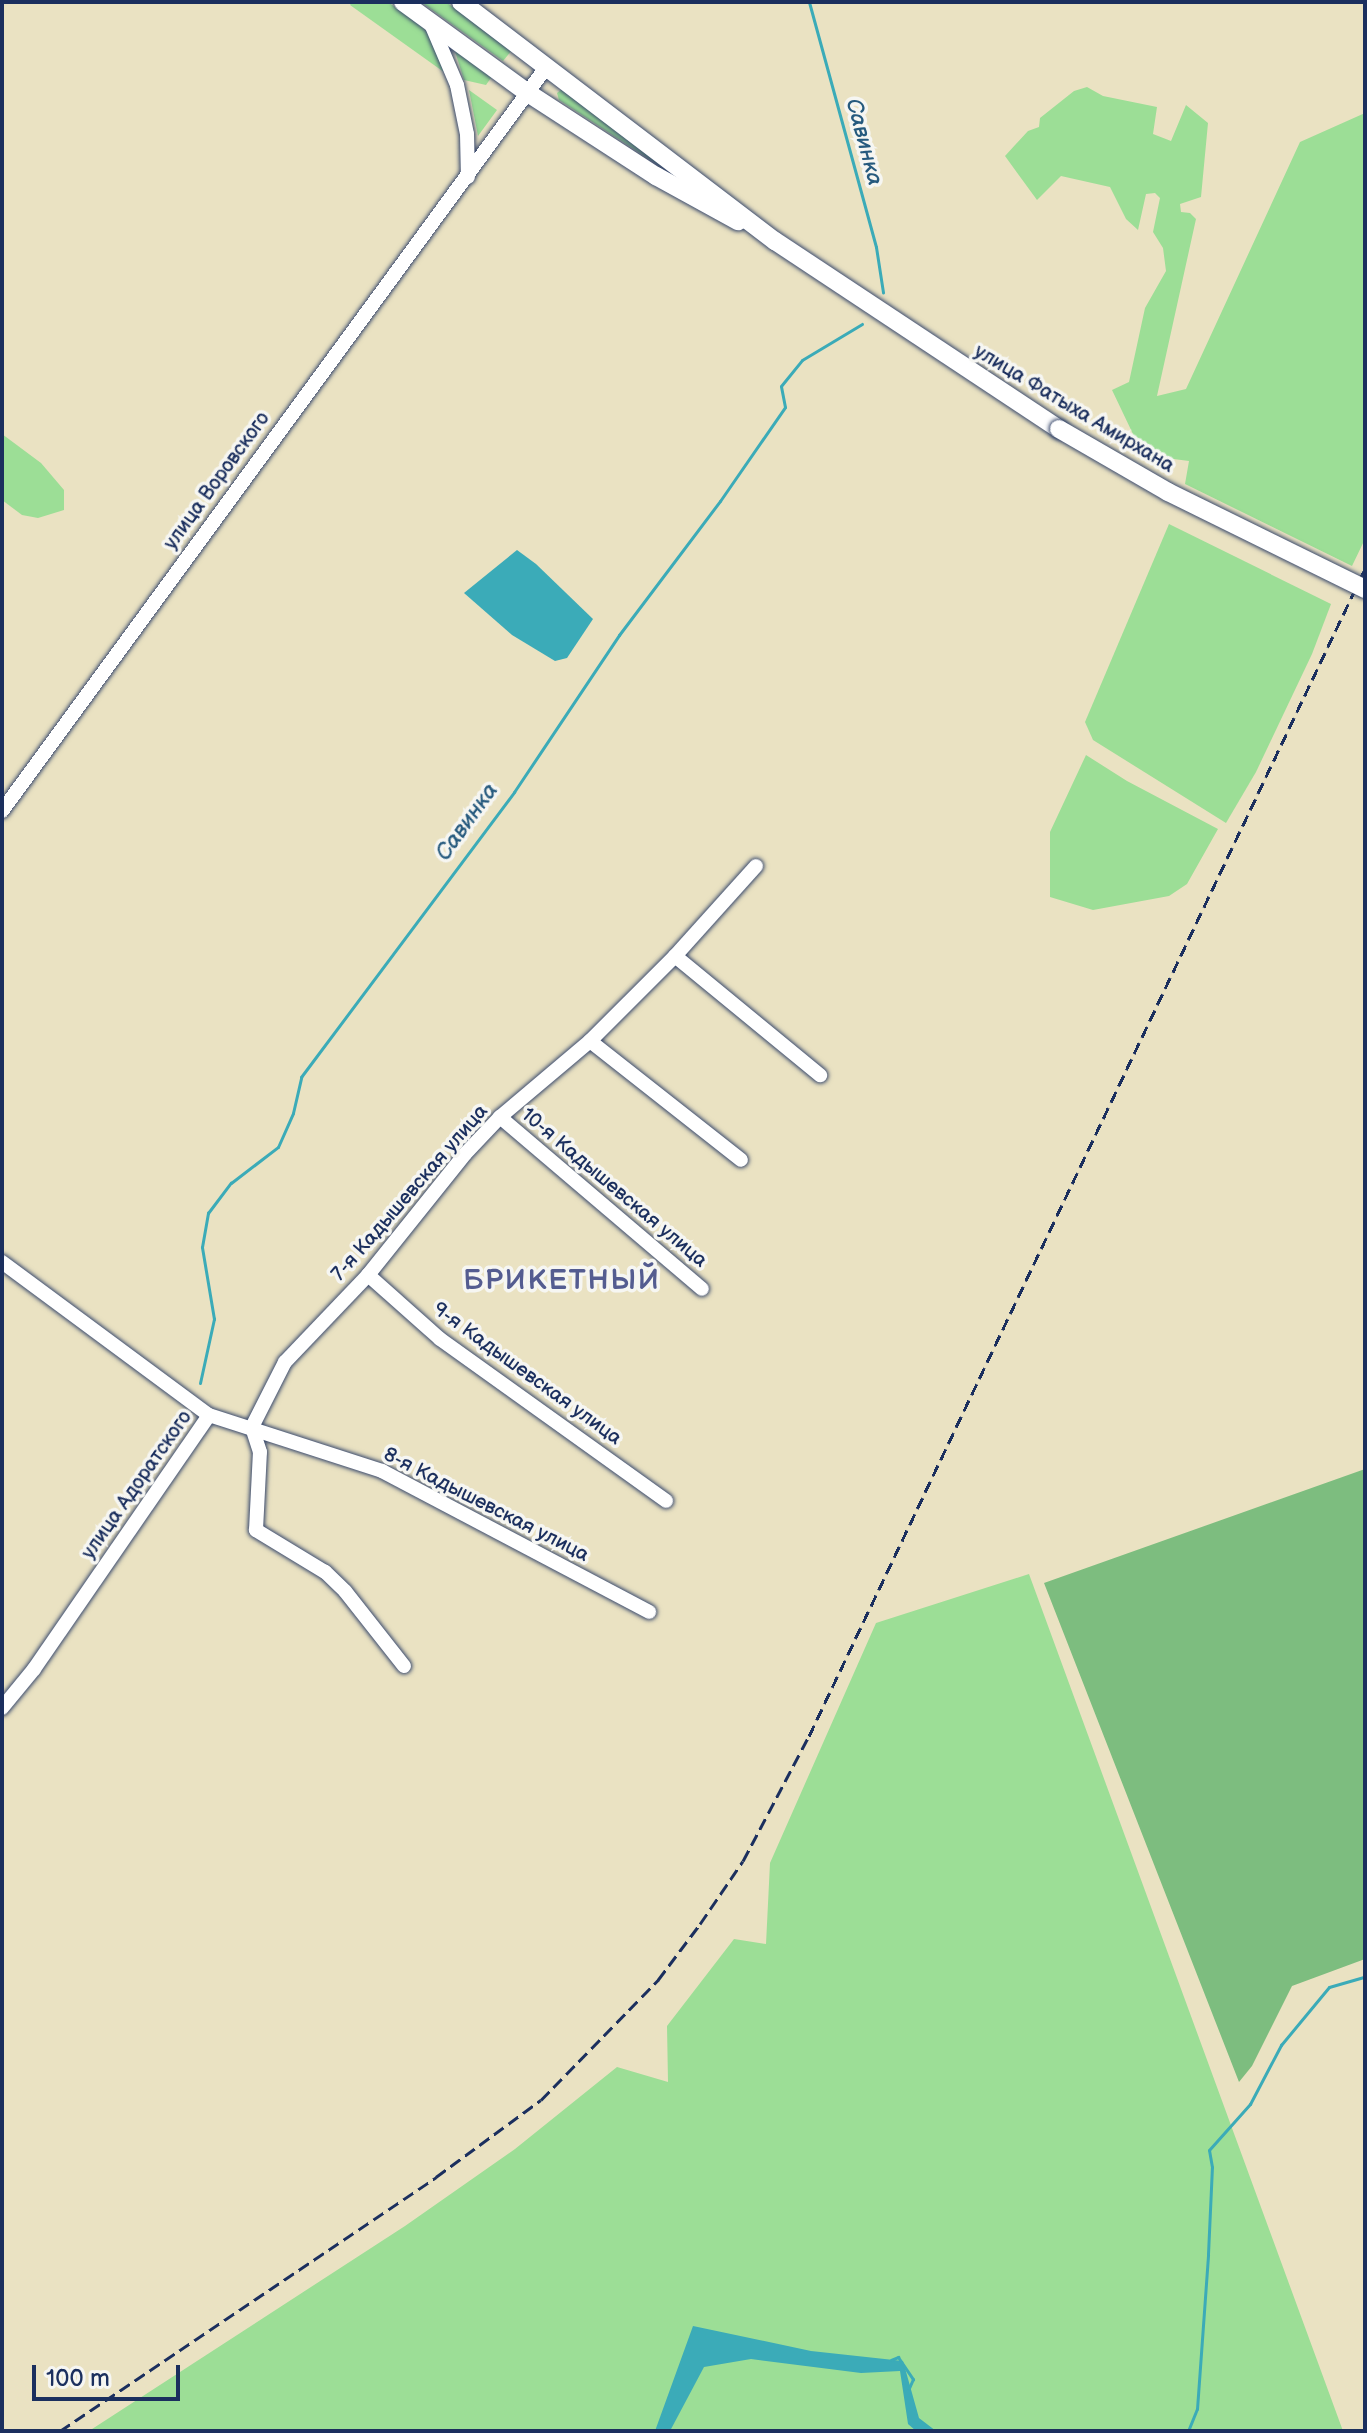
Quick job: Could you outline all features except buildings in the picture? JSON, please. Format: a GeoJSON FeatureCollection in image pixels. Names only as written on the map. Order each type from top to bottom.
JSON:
{"type":"FeatureCollection","features":[{"type":"Feature","properties":{"kind":"main road","name":"улица Фатыха Амирхана"},"geometry":{"type":"LineString","coordinates":[[403,2],[528,93],[656,176],[775,241]]}},
{"type":"Feature","properties":{"kind":"main road","name":"улица Фатыха Амирхана"},"geometry":{"type":"LineString","coordinates":[[461,2],[775,241],[1059,429],[1181,499],[1365,589]]}},
{"type":"Feature","properties":{"kind":"street"},"geometry":{"type":"LineString","coordinates":[[429,21],[450,65],[467,134],[468,177]]}},
{"type":"Feature","properties":{"kind":"street","name":"улица Воровского"},"geometry":{"type":"LineString","coordinates":[[2,811],[547,66]]}},
{"type":"Feature","properties":{"kind":"street"},"geometry":{"type":"LineString","coordinates":[[467,134],[475,141],[498,136]]}},
{"type":"Feature","properties":{"kind":"street","name":"7-я Кадышевская улица"},"geometry":{"type":"LineString","coordinates":[[252,1427],[285,1362],[368,1275],[465,1154],[500,1117],[590,1041],[675,956],[756,866]]}},
{"type":"Feature","properties":{"kind":"street"},"geometry":{"type":"LineString","coordinates":[[675,956],[820,1075]]}},
{"type":"Feature","properties":{"kind":"street"},"geometry":{"type":"LineString","coordinates":[[590,1041],[741,1160]]}},
{"type":"Feature","properties":{"kind":"street","name":"10-я Кадышевская улица"},"geometry":{"type":"LineString","coordinates":[[500,1117],[702,1289]]}},
{"type":"Feature","properties":{"kind":"street","name":"улица Адоратского"},"geometry":{"type":"LineString","coordinates":[[2,1262],[209,1415],[34,1669],[2,1708]]}},
{"type":"Feature","properties":{"kind":"street","name":"9-я Кадышевская улица"},"geometry":{"type":"LineString","coordinates":[[368,1275],[440,1339],[666,1501]]}},
{"type":"Feature","properties":{"kind":"street","name":"8-я Кадышевская улица"},"geometry":{"type":"LineString","coordinates":[[209,1415],[382,1471],[649,1612]]}},
{"type":"Feature","properties":{"kind":"street"},"geometry":{"type":"LineString","coordinates":[[252,1427],[260,1452],[256,1530],[325,1572],[345,1591],[404,1666]]}},
{"type":"Feature","properties":{"kind":"green space"},"geometry":{"type":"Polygon","coordinates":[[[352,2],[388,2],[420,25],[432,37],[448,75],[350,5],[352,2]]]}},
{"type":"Feature","properties":{"kind":"green space"},"geometry":{"type":"Polygon","coordinates":[[[421,2],[446,2],[512,50],[503,61],[421,2]]]}},
{"type":"Feature","properties":{"kind":"green space"},"geometry":{"type":"Polygon","coordinates":[[[454,48],[493,75],[486,85],[464,80],[454,48]]]}},
{"type":"Feature","properties":{"kind":"green space"},"geometry":{"type":"Polygon","coordinates":[[[1087,87],[1103,96],[1157,107],[1153,134],[1171,141],[1186,105],[1208,123],[1201,197],[1180,204],[1181,212],[1190,213],[1196,219],[1157,396],[1186,389],[1300,142],[1365,113],[1365,539],[1352,566],[1185,484],[1189,461],[1143,455],[1112,390],[1129,382],[1145,308],[1166,271],[1163,248],[1153,232],[1160,198],[1155,193],[1146,194],[1138,230],[1126,219],[1110,187],[1061,176],[1037,200],[1005,156],[1028,131],[1039,127],[1040,118],[1074,91],[1087,87]]]}},
{"type":"Feature","properties":{"kind":"green space"},"geometry":{"type":"Polygon","coordinates":[[[562,89],[704,195],[559,100],[557,93],[562,89]]]}},
{"type":"Feature","properties":{"kind":"green space"},"geometry":{"type":"Polygon","coordinates":[[[469,90],[497,110],[478,136],[469,90]]]}},
{"type":"Feature","properties":{"kind":"green space"},"geometry":{"type":"Polygon","coordinates":[[[2,434],[41,463],[64,490],[64,510],[38,518],[22,515],[2,500],[2,434]]]}},
{"type":"Feature","properties":{"kind":"green space"},"geometry":{"type":"Polygon","coordinates":[[[1169,524],[1331,604],[1312,654],[1256,772],[1226,823],[1093,740],[1085,722],[1169,524]]]}},
{"type":"Feature","properties":{"kind":"green space"},"geometry":{"type":"Polygon","coordinates":[[[1086,755],[1127,781],[1218,829],[1187,884],[1169,896],[1093,910],[1050,897],[1050,832],[1086,755]]]}},
{"type":"Feature","properties":{"kind":"green space"},"geometry":{"type":"Polygon","coordinates":[[[1365,1469],[1365,1959],[1292,1986],[1252,2066],[1239,2082],[1044,1583],[1365,1469]]]}},
{"type":"Feature","properties":{"kind":"green space"},"geometry":{"type":"Polygon","coordinates":[[[1029,1574],[1343,2431],[89,2431],[405,2226],[515,2149],[617,2067],[668,2082],[667,2026],[734,1939],[766,1944],[770,1863],[876,1623],[1029,1574]]]}},
{"type":"Feature","properties":{"kind":"water"},"geometry":{"type":"Polygon","coordinates":[[[517,550],[536,564],[593,619],[567,658],[555,661],[512,635],[464,593],[517,550]]]}},
{"type":"Feature","properties":{"kind":"water"},"geometry":{"type":"Polygon","coordinates":[[[693,2326],[811,2351],[903,2361],[919,2418],[936,2431],[916,2431],[908,2424],[900,2371],[861,2373],[751,2359],[704,2367],[670,2431],[655,2431],[693,2326]]]}},
{"type":"Feature","properties":{"kind":"waterway","name":"Савинка"},"geometry":{"type":"LineString","coordinates":[[809,2],[876,247],[883,292]]}},
{"type":"Feature","properties":{"kind":"waterway","name":"Савинка"},"geometry":{"type":"LineString","coordinates":[[200,1383],[214,1319],[202,1247],[208,1213],[231,1183],[278,1147],[293,1113],[301,1077],[514,792],[619,635],[720,501],[785,407],[781,386],[802,360],[862,324]]}},
{"type":"Feature","properties":{"kind":"waterway"},"geometry":{"type":"LineString","coordinates":[[1188,2431],[1197,2409],[1208,2254],[1212,2167],[1209,2150],[1250,2104],[1281,2045],[1329,1987],[1365,1977]]}},
{"type":"Feature","properties":{"kind":"waterway"},"geometry":{"type":"LineString","coordinates":[[891,2360],[898,2357],[913,2379],[909,2388]]}},
{"type":"Feature","properties":{"kind":"railway"},"geometry":{"type":"LineString","coordinates":[[60,2431],[436,2177],[541,2100],[658,1980],[700,1924],[743,1861],[809,1736],[1365,569]]}},
{"type":"Feature","properties":{"kind":"district","name":"БРИКЕТНЫЙ"},"geometry":{"type":"Point","coordinates":[562,1281]}}]}
